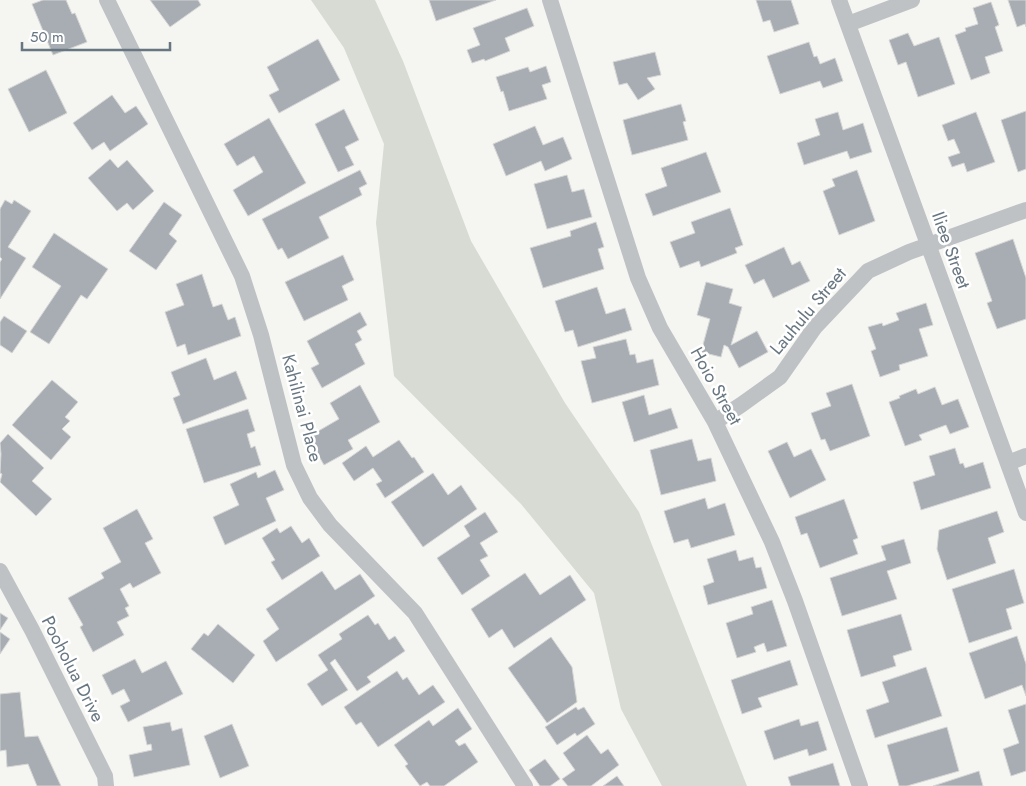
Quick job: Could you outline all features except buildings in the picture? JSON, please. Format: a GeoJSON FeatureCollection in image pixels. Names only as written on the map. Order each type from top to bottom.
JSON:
{"type":"FeatureCollection","features":[{"type":"Feature","properties":{"kind":"street","name":"Kahilinai Place"},"geometry":{"type":"LineString","coordinates":[[107,0],[242,276],[261,335],[294,465],[310,498],[330,525],[415,613],[525,786]]}},
{"type":"Feature","properties":{"kind":"street","name":"Hoio Street"},"geometry":{"type":"LineString","coordinates":[[550,0],[638,278],[660,328],[715,422],[772,542],[860,786]]}},
{"type":"Feature","properties":{"kind":"street","name":"Iliee Street"},"geometry":{"type":"LineString","coordinates":[[839,0],[1026,513]]}},
{"type":"Feature","properties":{"kind":"street"},"geometry":{"type":"LineString","coordinates":[[848,24],[912,0]]}},
{"type":"Feature","properties":{"kind":"street","name":"Lauhulu Street"},"geometry":{"type":"LineString","coordinates":[[715,422],[780,377],[816,327],[868,271],[909,252],[1026,210]]}},
{"type":"Feature","properties":{"kind":"street"},"geometry":{"type":"LineString","coordinates":[[1008,463],[1026,456]]}},
{"type":"Feature","properties":{"kind":"street","name":"Pooholua Drive"},"geometry":{"type":"LineString","coordinates":[[0,571],[32,630],[105,776],[106,786]]}},
{"type":"Feature","properties":{"kind":"shaded area"},"geometry":{"type":"Polygon","coordinates":[[[311,0],[375,0],[403,61],[471,241],[565,403],[639,512],[747,786],[662,786],[621,709],[594,593],[521,504],[394,376],[376,223],[384,144],[344,48],[311,0]]]}}]}
